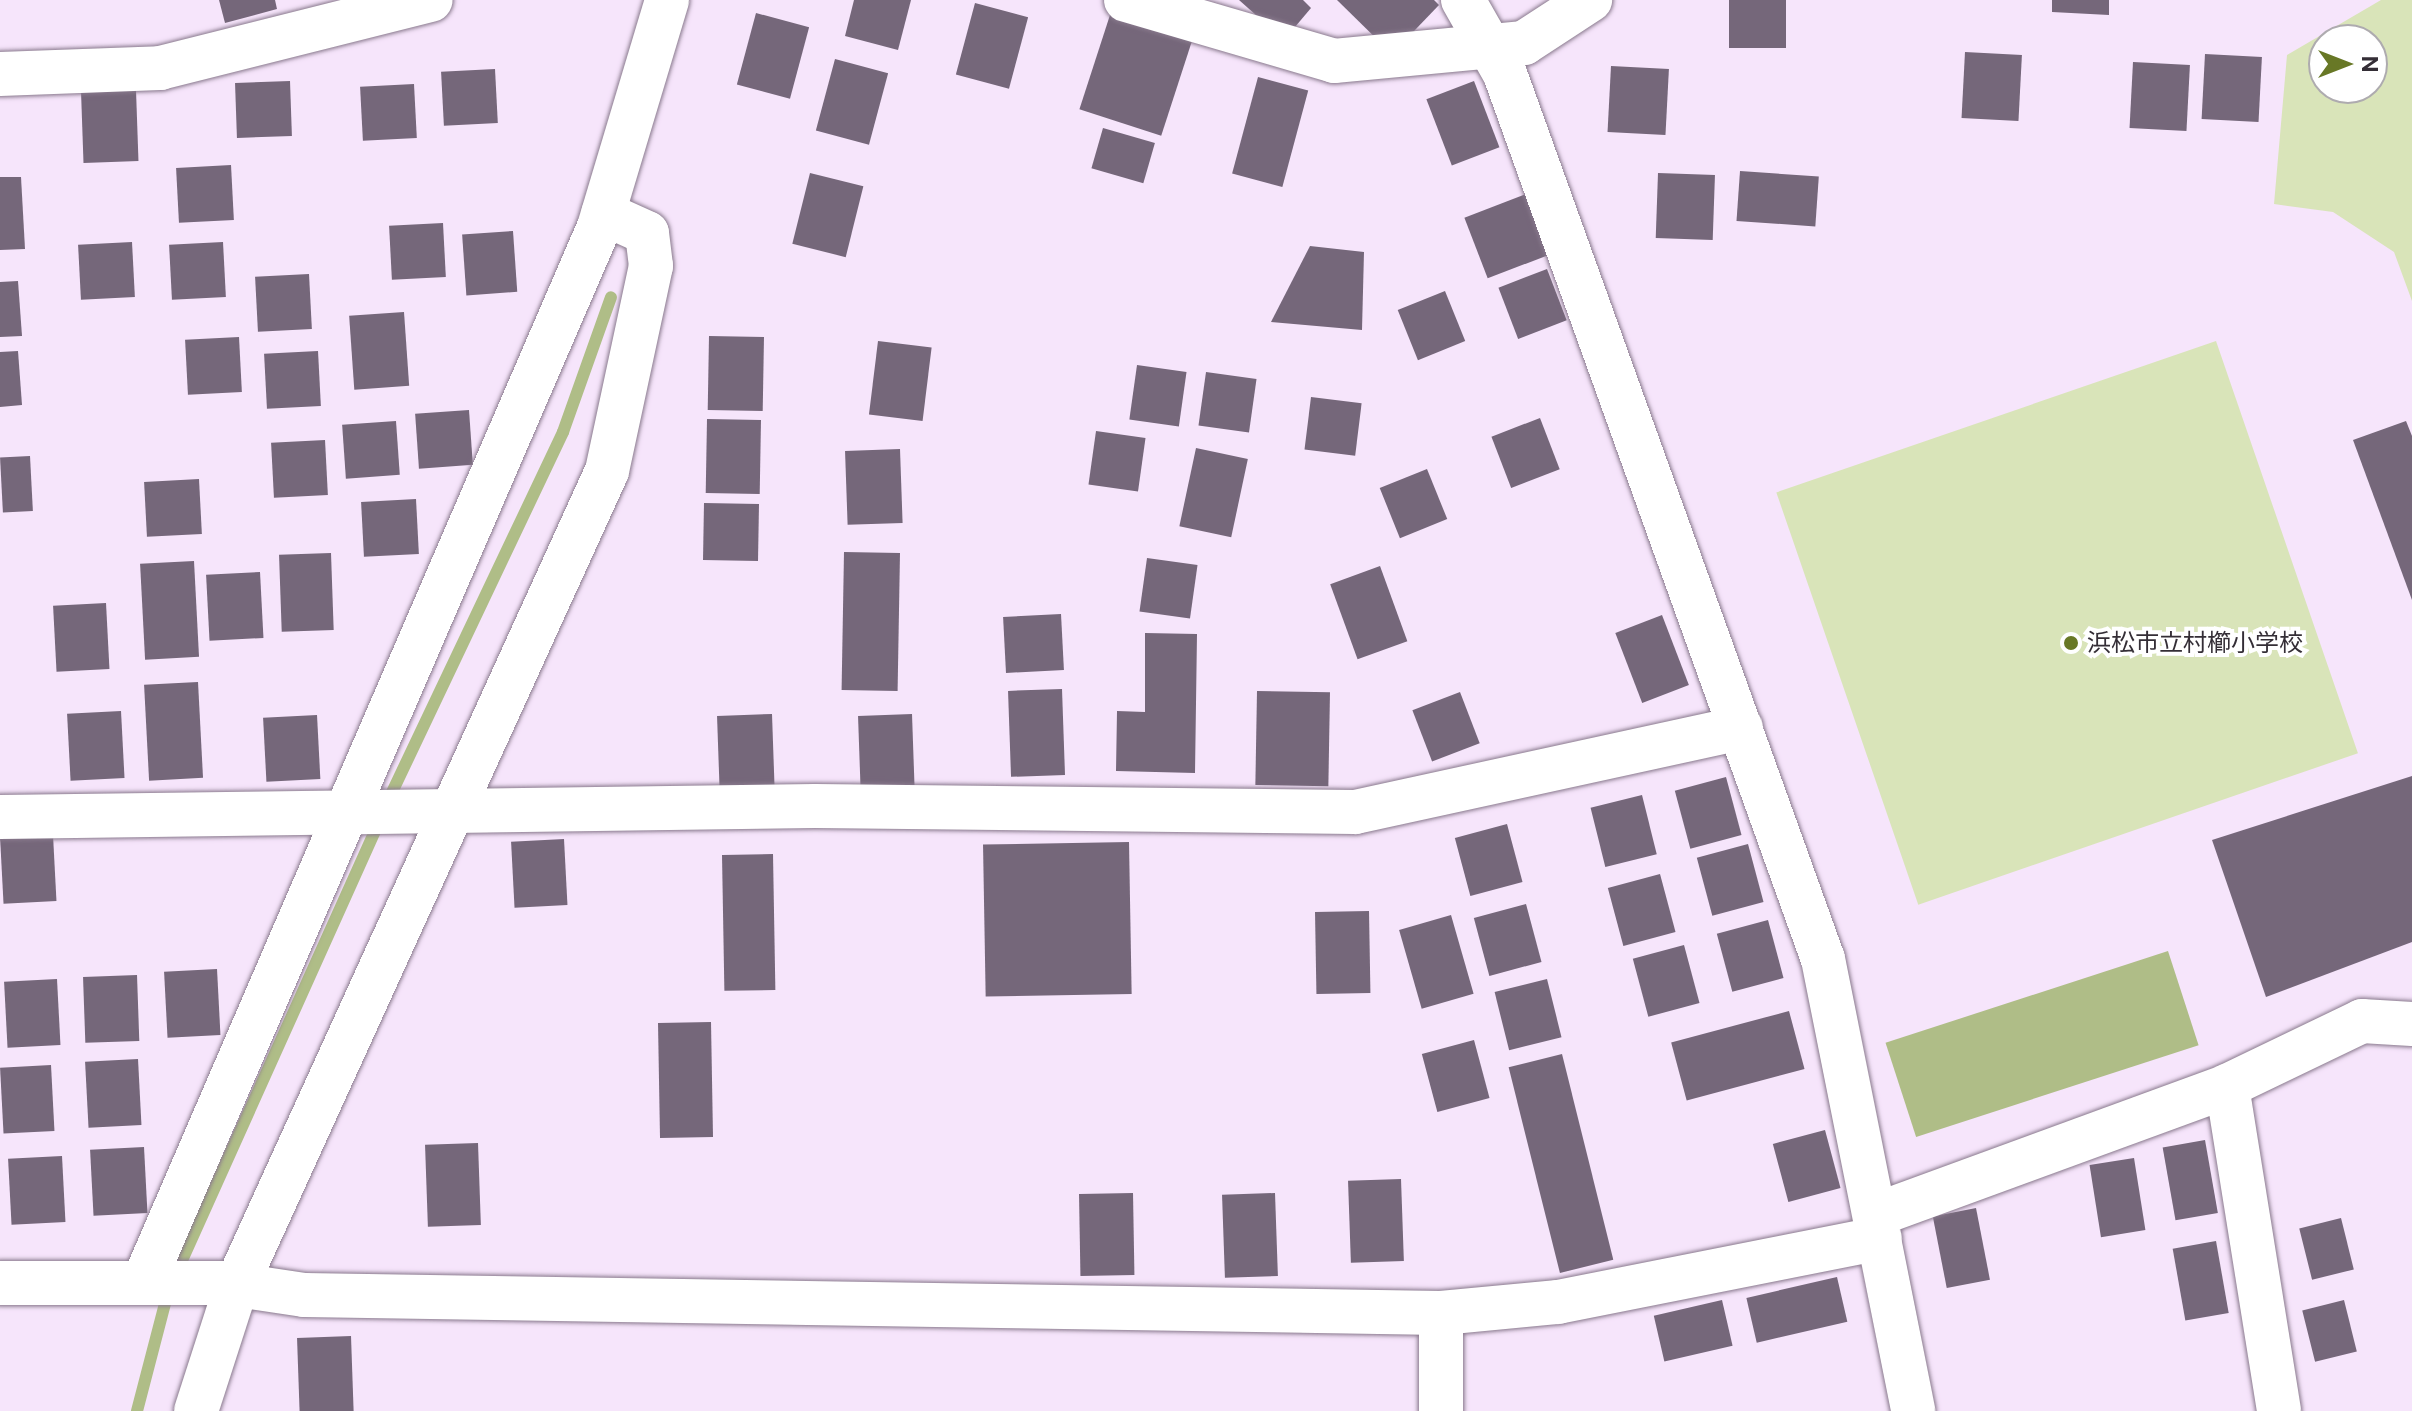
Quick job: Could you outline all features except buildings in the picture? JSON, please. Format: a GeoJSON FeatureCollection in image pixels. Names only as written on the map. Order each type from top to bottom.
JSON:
{"type":"FeatureCollection","features":[{"type":"Feature","properties":{"kind":"street"},"geometry":{"type":"LineString","coordinates":[[0,74],[160,68],[431,0]]}},
{"type":"Feature","properties":{"kind":"street"},"geometry":{"type":"LineString","coordinates":[[150,1281],[353,812],[603,213],[667,0]]}},
{"type":"Feature","properties":{"kind":"street"},"geometry":{"type":"LineString","coordinates":[[1126,0],[1334,61],[1392,61],[1491,45],[1524,43],[1590,0]]}},
{"type":"Feature","properties":{"kind":"street"},"geometry":{"type":"LineString","coordinates":[[1463,0],[1491,45],[1823,959],[1879,1226],[1913,1411]]}},
{"type":"Feature","properties":{"kind":"street"},"geometry":{"type":"LineString","coordinates":[[196,1411],[231,1284],[440,812],[607,471],[651,266],[647,233],[603,213]]}},
{"type":"Feature","properties":{"kind":"street"},"geometry":{"type":"LineString","coordinates":[[0,817],[815,806],[1355,812],[1741,728]]}},
{"type":"Feature","properties":{"kind":"street"},"geometry":{"type":"LineString","coordinates":[[0,1283],[150,1281],[231,1284],[304,1295],[1441,1313],[1558,1302],[1879,1226],[2227,1086],[2362,1021],[2412,1024]]}},
{"type":"Feature","properties":{"kind":"street"},"geometry":{"type":"LineString","coordinates":[[2227,1086],[2279,1411]]}},
{"type":"Feature","properties":{"kind":"street"},"geometry":{"type":"LineString","coordinates":[[1441,1313],[1441,1411]]}},
{"type":"Feature","properties":{"kind":"shaded area"},"geometry":{"type":"Polygon","coordinates":[[[2381,0],[2412,0],[2412,301],[2394,252],[2333,212],[2274,204],[2287,55],[2308,43],[2308,104],[2388,104],[2388,24],[2340,24],[2381,0]]]}},
{"type":"Feature","properties":{"kind":"shaded area"},"geometry":{"type":"Polygon","coordinates":[[[2216,341],[2358,753],[1918,905],[1776,492],[2216,341]]]}},
{"type":"Feature","properties":{"kind":"shaded area"},"geometry":{"type":"Polygon","coordinates":[[[2168,951],[2199,1045],[1916,1137],[1886,1043],[2168,951]]]}},
{"type":"Feature","properties":{"kind":"waterway"},"geometry":{"type":"LineString","coordinates":[[386,805],[563,432],[611,297]]}},
{"type":"Feature","properties":{"kind":"waterway"},"geometry":{"type":"LineString","coordinates":[[175,1276],[379,822]]}},
{"type":"Feature","properties":{"kind":"waterway"},"geometry":{"type":"LineString","coordinates":[[137,1411],[168,1292]]}},
{"type":"Feature","properties":{"kind":"place","name":"浜松市立村櫛小学校"},"geometry":{"type":"Point","coordinates":[2071,643]}}]}
